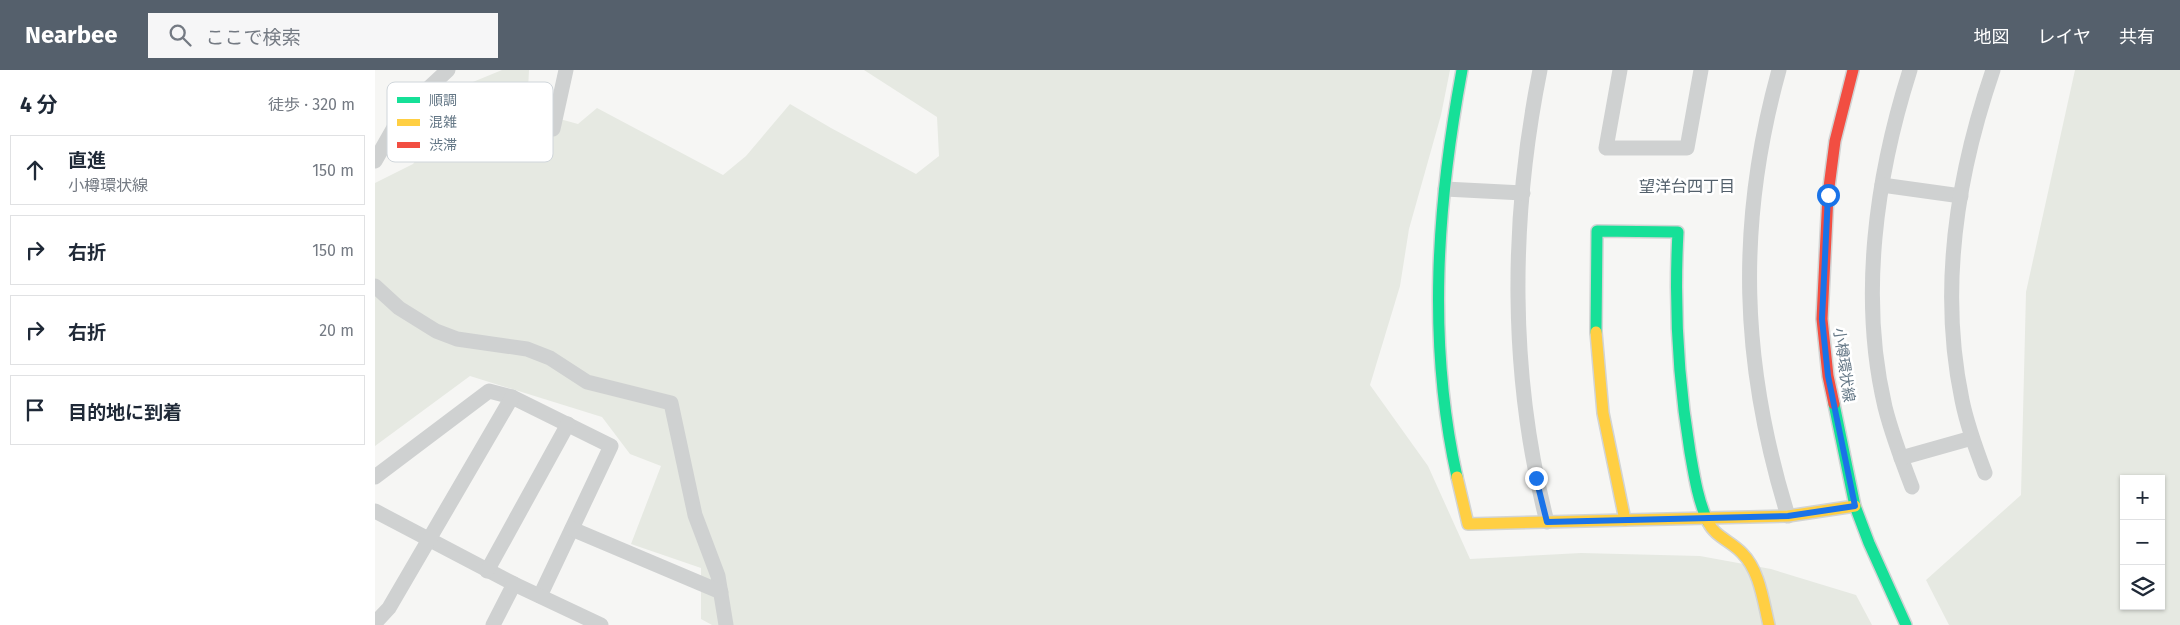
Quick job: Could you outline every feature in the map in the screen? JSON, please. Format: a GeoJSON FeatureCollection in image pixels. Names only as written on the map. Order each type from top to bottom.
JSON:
{"type":"FeatureCollection","features":[{"type":"Feature","properties":{"kind":"street"},"geometry":{"type":"LineString","coordinates":[[435,82],[448,70]]}},
{"type":"Feature","properties":{"kind":"street"},"geometry":{"type":"LineString","coordinates":[[553,129],[565,70]]}},
{"type":"Feature","properties":{"kind":"street"},"geometry":{"type":"LineString","coordinates":[[1462,70],[1453,118],[1445,189],[1439,296],[1441,361],[1449,434],[1468,524],[1788,516],[1855,506]]}},
{"type":"Feature","properties":{"kind":"street"},"geometry":{"type":"LineString","coordinates":[[1540,70],[1523,193],[1517,295],[1521,378],[1529,442],[1547,522]]}},
{"type":"Feature","properties":{"kind":"street"},"geometry":{"type":"LineString","coordinates":[[1620,70],[1606,148],[1687,148],[1701,70]]}},
{"type":"Feature","properties":{"kind":"street"},"geometry":{"type":"LineString","coordinates":[[1779,70],[1764,131],[1757,172],[1752,213],[1749,297],[1753,357],[1764,428],[1788,516]]}},
{"type":"Feature","properties":{"kind":"street","name":"小樽環状線"},"geometry":{"type":"LineString","coordinates":[[1853,70],[1835,141],[1828,195],[1822,319],[1828,376],[1855,506],[1869,543],[1906,625]]}},
{"type":"Feature","properties":{"kind":"street"},"geometry":{"type":"LineString","coordinates":[[1910,70],[1894,125],[1882,185],[1875,242],[1874,324],[1878,366],[1885,407],[1912,487]]}},
{"type":"Feature","properties":{"kind":"street"},"geometry":{"type":"LineString","coordinates":[[1985,473],[1972,438],[1959,384],[1952,328],[1953,254],[1961,196],[1973,139],[1993,70]]}},
{"type":"Feature","properties":{"kind":"street"},"geometry":{"type":"LineString","coordinates":[[375,161],[387,140]]}},
{"type":"Feature","properties":{"kind":"street"},"geometry":{"type":"LineString","coordinates":[[1882,185],[1961,196]]}},
{"type":"Feature","properties":{"kind":"street"},"geometry":{"type":"LineString","coordinates":[[1445,189],[1523,193]]}},
{"type":"Feature","properties":{"kind":"street"},"geometry":{"type":"LineString","coordinates":[[1625,520],[1605,433],[1599,388],[1594,300],[1597,231],[1678,232],[1676,304],[1681,386],[1695,476],[1706,518],[1714,533],[1743,554],[1753,571],[1769,625]]}},
{"type":"Feature","properties":{"kind":"street"},"geometry":{"type":"LineString","coordinates":[[375,286],[399,308],[435,331],[457,339],[527,349],[550,358],[587,382],[671,403],[695,516],[718,576],[727,625]]}},
{"type":"Feature","properties":{"kind":"street"},"geometry":{"type":"LineString","coordinates":[[375,477],[489,391],[512,398],[611,446],[540,596]]}},
{"type":"Feature","properties":{"kind":"street"},"geometry":{"type":"LineString","coordinates":[[375,623],[389,608],[512,398]]}},
{"type":"Feature","properties":{"kind":"street"},"geometry":{"type":"LineString","coordinates":[[487,571],[568,424]]}},
{"type":"Feature","properties":{"kind":"street"},"geometry":{"type":"LineString","coordinates":[[1901,458],[1972,438]]}},
{"type":"Feature","properties":{"kind":"street"},"geometry":{"type":"LineString","coordinates":[[375,511],[487,571],[601,625]]}},
{"type":"Feature","properties":{"kind":"street"},"geometry":{"type":"LineString","coordinates":[[572,528],[721,592]]}},
{"type":"Feature","properties":{"kind":"street"},"geometry":{"type":"LineString","coordinates":[[493,625],[513,584]]}},
{"type":"Feature","properties":{"kind":"shaded area"},"geometry":{"type":"Polygon","coordinates":[[[502,70],[529,70],[528,82],[473,82],[502,70]]]}},
{"type":"Feature","properties":{"kind":"shaded area"},"geometry":{"type":"Polygon","coordinates":[[[864,70],[1450,70],[1441,115],[1409,229],[1400,286],[1370,385],[1428,466],[1470,559],[1581,553],[1700,556],[1771,569],[1856,595],[1872,625],[712,625],[701,619],[701,568],[631,544],[661,466],[630,454],[602,417],[470,376],[375,446],[375,183],[415,162],[553,162],[553,117],[578,124],[597,108],[723,175],[746,156],[790,104],[916,174],[939,156],[937,117],[864,70]]]}},
{"type":"Feature","properties":{"kind":"shaded area"},"geometry":{"type":"Polygon","coordinates":[[[2075,70],[2180,70],[2180,625],[1949,625],[1926,580],[2021,495],[2026,292],[2075,70]]]}},
{"type":"Feature","properties":{"kind":"traffic: fast"},"geometry":{"type":"LineString","coordinates":[[1457,477],[1442,375],[1439,273],[1446,171],[1462,70]]}},
{"type":"Feature","properties":{"kind":"traffic: fast"},"geometry":{"type":"LineString","coordinates":[[1596,332],[1597,231],[1678,232],[1677,315],[1680,370],[1690,452],[1695,479],[1708,522]]}},
{"type":"Feature","properties":{"kind":"traffic: fast"},"geometry":{"type":"LineString","coordinates":[[1834,404],[1855,506],[1869,543],[1906,625]]}},
{"type":"Feature","properties":{"kind":"traffic: slow"},"geometry":{"type":"LineString","coordinates":[[1596,332],[1603,413],[1625,520]]}},
{"type":"Feature","properties":{"kind":"traffic: slow"},"geometry":{"type":"LineString","coordinates":[[1457,477],[1468,524],[1788,516],[1855,506]]}},
{"type":"Feature","properties":{"kind":"traffic: slow"},"geometry":{"type":"LineString","coordinates":[[1708,522],[1719,535],[1742,553],[1753,568],[1760,587],[1769,625]]}},
{"type":"Feature","properties":{"kind":"traffic: jam"},"geometry":{"type":"LineString","coordinates":[[1834,404],[1828,376],[1822,319],[1828,195],[1835,141],[1853,70]]}},
{"type":"Feature","properties":{"kind":"district","name":"望洋台四丁目"},"geometry":{"type":"Point","coordinates":[1687,186]}},
{"type":"Feature","properties":{"kind":"route"},"geometry":{"type":"LineString","coordinates":[[1536,478],[1547,522],[1788,516],[1855,506],[1828,376],[1822,319],[1823,260],[1828,195]]}}]}
